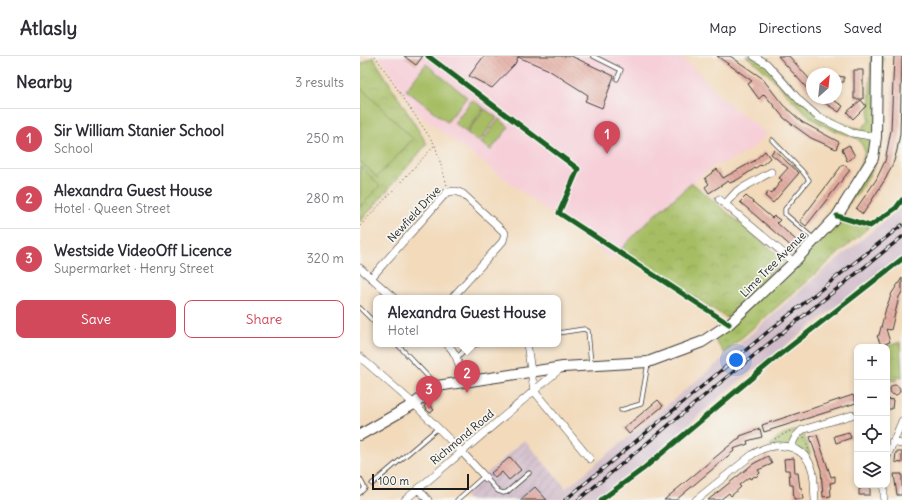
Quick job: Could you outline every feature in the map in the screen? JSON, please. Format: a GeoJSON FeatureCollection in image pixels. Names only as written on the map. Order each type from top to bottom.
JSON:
{"type":"FeatureCollection","features":[{"type":"Feature","properties":{"kind":"street"},"geometry":{"type":"LineString","coordinates":[[754,56],[767,64],[800,101],[818,117],[852,133],[876,138]]}},
{"type":"Feature","properties":{"kind":"street","name":"Lime Tree Avenue"},"geometry":{"type":"LineString","coordinates":[[437,386],[563,367],[648,362],[702,342],[729,324],[794,262],[837,216],[850,198],[873,158],[876,138],[877,56]]}},
{"type":"Feature","properties":{"kind":"street"},"geometry":{"type":"LineString","coordinates":[[725,204],[737,190],[771,172]]}},
{"type":"Feature","properties":{"kind":"street","name":"Newfield Drive"},"geometry":{"type":"LineString","coordinates":[[371,278],[449,191],[456,190],[463,194],[505,233],[503,241],[455,295]]}},
{"type":"Feature","properties":{"kind":"street"},"geometry":{"type":"LineString","coordinates":[[719,199],[794,262]]}},
{"type":"Feature","properties":{"kind":"street"},"geometry":{"type":"LineString","coordinates":[[360,268],[391,295]]}},
{"type":"Feature","properties":{"kind":"street"},"geometry":{"type":"LineString","coordinates":[[449,347],[454,351],[457,358],[463,381]]}},
{"type":"Feature","properties":{"kind":"street"},"geometry":{"type":"LineString","coordinates":[[527,347],[534,391],[590,459]]}},
{"type":"Feature","properties":{"kind":"street"},"geometry":{"type":"LineString","coordinates":[[360,357],[414,404],[485,477]]}},
{"type":"Feature","properties":{"kind":"street","name":"Richmond Road"},"geometry":{"type":"LineString","coordinates":[[405,500],[563,367]]}},
{"type":"Feature","properties":{"kind":"street"},"geometry":{"type":"LineString","coordinates":[[360,435],[414,404],[437,386]]}},
{"type":"Feature","properties":{"kind":"street"},"geometry":{"type":"LineString","coordinates":[[792,446],[796,436],[802,430],[852,415]]}},
{"type":"Feature","properties":{"kind":"street"},"geometry":{"type":"LineString","coordinates":[[889,452],[902,421]]}},
{"type":"Feature","properties":{"kind":"street"},"geometry":{"type":"LineString","coordinates":[[892,442],[902,444]]}},
{"type":"Feature","properties":{"kind":"street"},"geometry":{"type":"LineString","coordinates":[[696,500],[760,449],[776,445],[792,446],[803,456],[811,468],[815,500]]}},
{"type":"Feature","properties":{"kind":"street"},"geometry":{"type":"LineString","coordinates":[[884,488],[884,500]]}},
{"type":"Feature","properties":{"kind":"street"},"geometry":{"type":"LineString","coordinates":[[418,489],[428,500]]}},
{"type":"Feature","properties":{"kind":"lane"},"geometry":{"type":"LineString","coordinates":[[594,56],[621,70],[617,79]]}},
{"type":"Feature","properties":{"kind":"lane"},"geometry":{"type":"LineString","coordinates":[[772,140],[809,180],[784,209],[785,214],[815,239]]}},
{"type":"Feature","properties":{"kind":"lane"},"geometry":{"type":"LineString","coordinates":[[360,308],[373,321]]}},
{"type":"Feature","properties":{"kind":"lane"},"geometry":{"type":"LineString","coordinates":[[561,333],[584,329],[588,331],[591,366]]}},
{"type":"Feature","properties":{"kind":"lane"},"geometry":{"type":"LineString","coordinates":[[400,347],[437,386]]}},
{"type":"Feature","properties":{"kind":"lane"},"geometry":{"type":"LineString","coordinates":[[457,358],[467,347]]}},
{"type":"Feature","properties":{"kind":"lane"},"geometry":{"type":"LineString","coordinates":[[621,410],[641,404],[648,362]]}},
{"type":"Feature","properties":{"kind":"lane"},"geometry":{"type":"LineString","coordinates":[[372,484],[438,428]]}},
{"type":"Feature","properties":{"kind":"lane"},"geometry":{"type":"LineString","coordinates":[[457,500],[485,477],[498,491],[503,493],[507,492],[529,473]]}},
{"type":"Feature","properties":{"kind":"lane"},"geometry":{"type":"LineString","coordinates":[[360,480],[365,488],[360,493]]}},
{"type":"Feature","properties":{"kind":"path"},"geometry":{"type":"LineString","coordinates":[[375,56],[435,145],[449,191]]}},
{"type":"Feature","properties":{"kind":"path"},"geometry":{"type":"LineString","coordinates":[[360,226],[435,145]]}},
{"type":"Feature","properties":{"kind":"shaded area"},"geometry":{"type":"Polygon","coordinates":[[[379,56],[678,56],[694,68],[720,97],[767,134],[751,149],[732,160],[710,168],[651,218],[611,259],[416,112],[379,56]]]}},
{"type":"Feature","properties":{"kind":"shaded area"},"geometry":{"type":"Polygon","coordinates":[[[902,207],[902,256],[729,389],[641,466],[621,479],[596,500],[552,500],[719,362],[824,270],[902,207]]]}},
{"type":"Feature","properties":{"kind":"shaded area"},"geometry":{"type":"Polygon","coordinates":[[[524,440],[566,488],[552,500],[469,500],[464,494],[524,440]]]}},
{"type":"Feature","properties":{"kind":"green space"},"geometry":{"type":"Polygon","coordinates":[[[746,56],[764,56],[806,99],[806,104],[812,104],[831,118],[861,129],[869,121],[871,56],[883,56],[881,142],[879,153],[871,173],[859,191],[838,216],[870,226],[724,353],[712,336],[794,262],[794,253],[826,218],[854,179],[865,151],[856,138],[828,128],[809,116],[756,63],[746,56]]]}},
{"type":"Feature","properties":{"kind":"green space"},"geometry":{"type":"Polygon","coordinates":[[[373,57],[427,144],[360,222],[360,65],[373,57]]]}},
{"type":"Feature","properties":{"kind":"green space"},"geometry":{"type":"Polygon","coordinates":[[[426,64],[467,97],[447,122],[406,90],[426,64]]]}},
{"type":"Feature","properties":{"kind":"green space"},"geometry":{"type":"Polygon","coordinates":[[[360,87],[413,139],[377,177],[360,161],[360,87]]]}},
{"type":"Feature","properties":{"kind":"green space"},"geometry":{"type":"Polygon","coordinates":[[[472,100],[484,108],[466,132],[454,123],[472,100]]]}},
{"type":"Feature","properties":{"kind":"green space"},"geometry":{"type":"Polygon","coordinates":[[[485,109],[497,118],[479,142],[467,133],[485,109]]]}},
{"type":"Feature","properties":{"kind":"green space"},"geometry":{"type":"Polygon","coordinates":[[[499,119],[509,127],[491,150],[481,143],[499,119]]]}},
{"type":"Feature","properties":{"kind":"green space"},"geometry":{"type":"Polygon","coordinates":[[[360,166],[380,186],[360,207],[360,166]]]}},
{"type":"Feature","properties":{"kind":"green space"},"geometry":{"type":"Polygon","coordinates":[[[692,183],[784,260],[727,318],[621,249],[651,218],[692,183]]]}},
{"type":"Feature","properties":{"kind":"green space"},"geometry":{"type":"Polygon","coordinates":[[[900,342],[902,378],[897,377],[896,381],[890,380],[890,345],[900,342]]]}},
{"type":"Feature","properties":{"kind":"green space"},"geometry":{"type":"Polygon","coordinates":[[[802,430],[810,452],[808,461],[798,451],[770,446],[776,439],[784,434],[802,430]]]}},
{"type":"Feature","properties":{"kind":"building"},"geometry":{"type":"Polygon","coordinates":[[[404,56],[423,56],[416,65],[404,56]]]}},
{"type":"Feature","properties":{"kind":"building"},"geometry":{"type":"Polygon","coordinates":[[[484,56],[571,56],[614,76],[602,108],[585,101],[588,95],[547,69],[518,57],[515,64],[492,88],[469,76],[484,56]]]}},
{"type":"Feature","properties":{"kind":"building"},"geometry":{"type":"Polygon","coordinates":[[[717,56],[730,56],[762,78],[783,105],[802,122],[839,142],[836,149],[811,138],[793,125],[784,118],[764,94],[759,99],[748,84],[752,81],[717,56]]]}},
{"type":"Feature","properties":{"kind":"building"},"geometry":{"type":"Polygon","coordinates":[[[778,56],[789,56],[806,75],[806,87],[778,56]]]}},
{"type":"Feature","properties":{"kind":"building"},"geometry":{"type":"Polygon","coordinates":[[[894,56],[902,56],[900,134],[897,150],[894,161],[886,178],[863,214],[856,209],[876,180],[885,161],[891,130],[894,56]]]}},
{"type":"Feature","properties":{"kind":"building"},"geometry":{"type":"Polygon","coordinates":[[[854,70],[863,70],[863,99],[854,99],[854,70]]]}},
{"type":"Feature","properties":{"kind":"building"},"geometry":{"type":"Polygon","coordinates":[[[842,77],[844,77],[844,82],[842,82],[842,77]]]}},
{"type":"Feature","properties":{"kind":"building"},"geometry":{"type":"Polygon","coordinates":[[[861,100],[866,106],[853,119],[847,112],[861,100]]]}},
{"type":"Feature","properties":{"kind":"building"},"geometry":{"type":"Polygon","coordinates":[[[826,104],[840,104],[843,106],[839,112],[826,104]]]}},
{"type":"Feature","properties":{"kind":"building"},"geometry":{"type":"Polygon","coordinates":[[[849,145],[855,156],[847,161],[842,149],[849,145]]]}},
{"type":"Feature","properties":{"kind":"building"},"geometry":{"type":"Polygon","coordinates":[[[774,150],[799,173],[773,203],[765,196],[769,191],[771,194],[782,180],[779,178],[788,168],[771,154],[774,150]]]}},
{"type":"Feature","properties":{"kind":"building"},"geometry":{"type":"Polygon","coordinates":[[[765,151],[770,158],[761,166],[760,165],[737,180],[730,183],[728,181],[709,193],[705,187],[709,184],[705,178],[717,169],[723,178],[754,161],[765,151]]]}},
{"type":"Feature","properties":{"kind":"building"},"geometry":{"type":"Polygon","coordinates":[[[843,164],[850,170],[806,226],[800,221],[843,164]]]}},
{"type":"Feature","properties":{"kind":"building"},"geometry":{"type":"Polygon","coordinates":[[[746,196],[772,218],[774,216],[780,220],[777,223],[798,242],[793,248],[740,202],[746,196]]]}},
{"type":"Feature","properties":{"kind":"building"},"geometry":{"type":"Polygon","coordinates":[[[902,278],[902,292],[899,297],[891,330],[886,329],[890,342],[881,344],[877,336],[879,335],[886,308],[892,293],[902,278]]]}},
{"type":"Feature","properties":{"kind":"building"},"geometry":{"type":"Polygon","coordinates":[[[895,385],[899,388],[899,392],[895,395],[890,390],[895,385]]]}},
{"type":"Feature","properties":{"kind":"building"},"geometry":{"type":"Polygon","coordinates":[[[853,395],[854,398],[854,404],[764,432],[762,425],[853,395]]]}},
{"type":"Feature","properties":{"kind":"building"},"geometry":{"type":"Polygon","coordinates":[[[658,400],[663,406],[629,434],[624,428],[658,400]]]}},
{"type":"Feature","properties":{"kind":"building"},"geometry":{"type":"Polygon","coordinates":[[[890,400],[893,400],[892,409],[890,409],[890,400]]]}},
{"type":"Feature","properties":{"kind":"building"},"geometry":{"type":"Polygon","coordinates":[[[427,402],[434,410],[430,413],[424,407],[427,402]]]}},
{"type":"Feature","properties":{"kind":"building"},"geometry":{"type":"Polygon","coordinates":[[[760,429],[762,437],[747,441],[748,444],[733,449],[734,451],[676,500],[664,500],[740,438],[740,436],[760,429]]]}},
{"type":"Feature","properties":{"kind":"building"},"geometry":{"type":"Polygon","coordinates":[[[849,432],[851,438],[836,443],[834,436],[849,432]]]}},
{"type":"Feature","properties":{"kind":"building"},"geometry":{"type":"Polygon","coordinates":[[[817,435],[831,477],[835,476],[835,482],[830,483],[831,496],[823,497],[821,470],[810,437],[817,435]]]}},
{"type":"Feature","properties":{"kind":"building"},"geometry":{"type":"Polygon","coordinates":[[[896,452],[902,452],[902,463],[895,462],[896,452]]]}},
{"type":"Feature","properties":{"kind":"building"},"geometry":{"type":"Polygon","coordinates":[[[768,456],[772,464],[758,470],[760,473],[756,477],[755,476],[750,479],[749,477],[739,485],[741,487],[731,496],[729,493],[720,500],[708,500],[753,464],[768,456]]]}},
{"type":"Feature","properties":{"kind":"building"},"geometry":{"type":"Polygon","coordinates":[[[510,457],[521,470],[509,480],[502,472],[495,478],[491,473],[510,457]]]}},
{"type":"Feature","properties":{"kind":"building"},"geometry":{"type":"Polygon","coordinates":[[[794,458],[795,473],[798,473],[803,499],[794,499],[793,485],[790,485],[789,470],[785,470],[784,459],[794,458]]]}},
{"type":"Feature","properties":{"kind":"building"},"geometry":{"type":"Polygon","coordinates":[[[894,474],[902,474],[902,495],[897,495],[894,474]]]}},
{"type":"Feature","properties":{"kind":"building"},"geometry":{"type":"Polygon","coordinates":[[[535,487],[547,500],[520,500],[535,487]]]}},
{"type":"Feature","properties":{"kind":"building"},"geometry":{"type":"Polygon","coordinates":[[[870,488],[870,495],[859,495],[859,489],[870,488]]]}},
{"type":"Feature","properties":{"kind":"railway"},"geometry":{"type":"LineString","coordinates":[[565,500],[770,330],[902,225]]}},
{"type":"Feature","properties":{"kind":"railway"},"geometry":{"type":"LineString","coordinates":[[578,500],[727,377],[902,237]]}},
{"type":"Feature","properties":{"kind":"cycle path"},"geometry":{"type":"LineString","coordinates":[[428,56],[578,169],[559,213],[729,324]]}},
{"type":"Feature","properties":{"kind":"cycle path"},"geometry":{"type":"LineString","coordinates":[[837,216],[870,226],[896,208],[902,200]]}},
{"type":"Feature","properties":{"kind":"cycle path"},"geometry":{"type":"LineString","coordinates":[[601,500],[643,469],[778,356],[902,259]]}},
{"type":"Feature","properties":{"kind":"place","name":"Sir William Stanier School"},"geometry":{"type":"Point","coordinates":[607,154]}},
{"type":"Feature","properties":{"kind":"place","name":"Alexandra Guest House"},"geometry":{"type":"Point","coordinates":[467,393]}},
{"type":"Feature","properties":{"kind":"place","name":"Westside VideoOff Licence"},"geometry":{"type":"Point","coordinates":[429,409]}}]}
